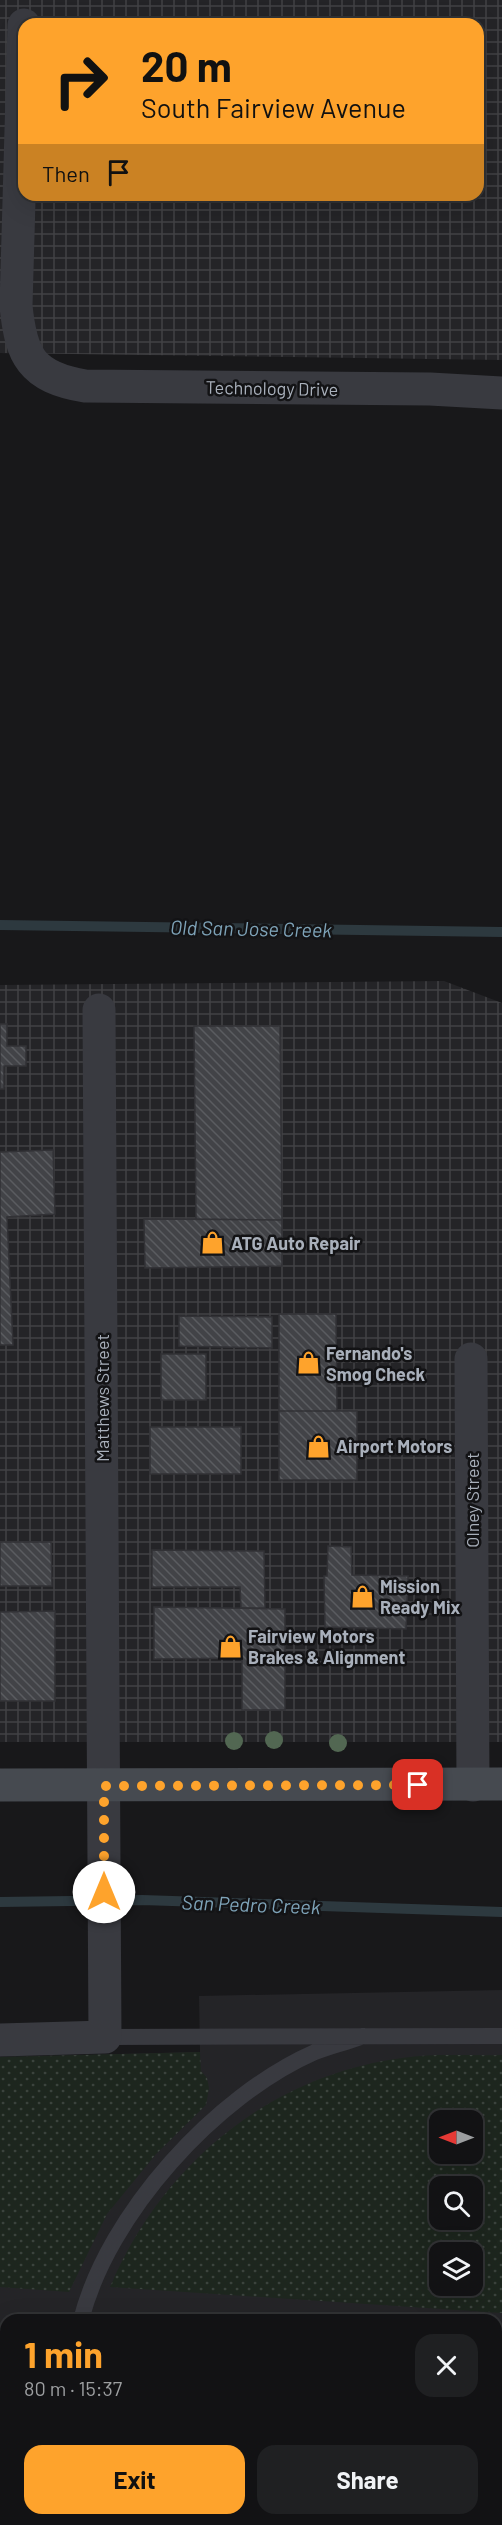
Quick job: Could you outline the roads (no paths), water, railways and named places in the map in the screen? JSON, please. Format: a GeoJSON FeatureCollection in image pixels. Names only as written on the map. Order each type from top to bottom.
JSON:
{"type":"FeatureCollection","features":[{"type":"Feature","properties":{"kind":"street"},"geometry":{"type":"LineString","coordinates":[[24,18],[25,0]]}},
{"type":"Feature","properties":{"kind":"street","name":"Technology Drive"},"geometry":{"type":"LineString","coordinates":[[19,201],[16,306],[19,337],[31,361],[44,373],[65,382],[85,386],[430,389],[502,393]]}},
{"type":"Feature","properties":{"kind":"street","name":"Matthews Street"},"geometry":{"type":"LineString","coordinates":[[99,1010],[105,2037]]}},
{"type":"Feature","properties":{"kind":"street","name":"Olney Street"},"geometry":{"type":"LineString","coordinates":[[471,1359],[487,1784]]}},
{"type":"Feature","properties":{"kind":"street"},"geometry":{"type":"LineString","coordinates":[[0,1785],[487,1784]]}},
{"type":"Feature","properties":{"kind":"street"},"geometry":{"type":"LineString","coordinates":[[0,2040],[105,2037]]}},
{"type":"Feature","properties":{"kind":"lane"},"geometry":{"type":"LineString","coordinates":[[83,2314],[92,2287],[123,2224],[188,2142],[218,2115],[267,2079],[315,2052],[363,2036]]}},
{"type":"Feature","properties":{"kind":"lane"},"geometry":{"type":"LineString","coordinates":[[105,2037],[502,2036]]}},
{"type":"Feature","properties":{"kind":"waterway","name":"Old San Jose Creek"},"geometry":{"type":"LineString","coordinates":[[0,925],[502,932]]}},
{"type":"Feature","properties":{"kind":"waterway","name":"San Pedro Creek"},"geometry":{"type":"LineString","coordinates":[[0,1902],[142,1900],[502,1912]]}},
{"type":"Feature","properties":{"kind":"place","name":"ATG Auto Repair"},"geometry":{"type":"Point","coordinates":[213,1243]}},
{"type":"Feature","properties":{"kind":"place","name":"Fernando's Smog Check"},"geometry":{"type":"Point","coordinates":[308,1363]}},
{"type":"Feature","properties":{"kind":"place","name":"Airport Motors"},"geometry":{"type":"Point","coordinates":[318,1446]}},
{"type":"Feature","properties":{"kind":"place","name":"Mission Ready Mix"},"geometry":{"type":"Point","coordinates":[362,1596]}},
{"type":"Feature","properties":{"kind":"place","name":"Fairview Motors Brakes & Alignment"},"geometry":{"type":"Point","coordinates":[230,1646]}}]}
